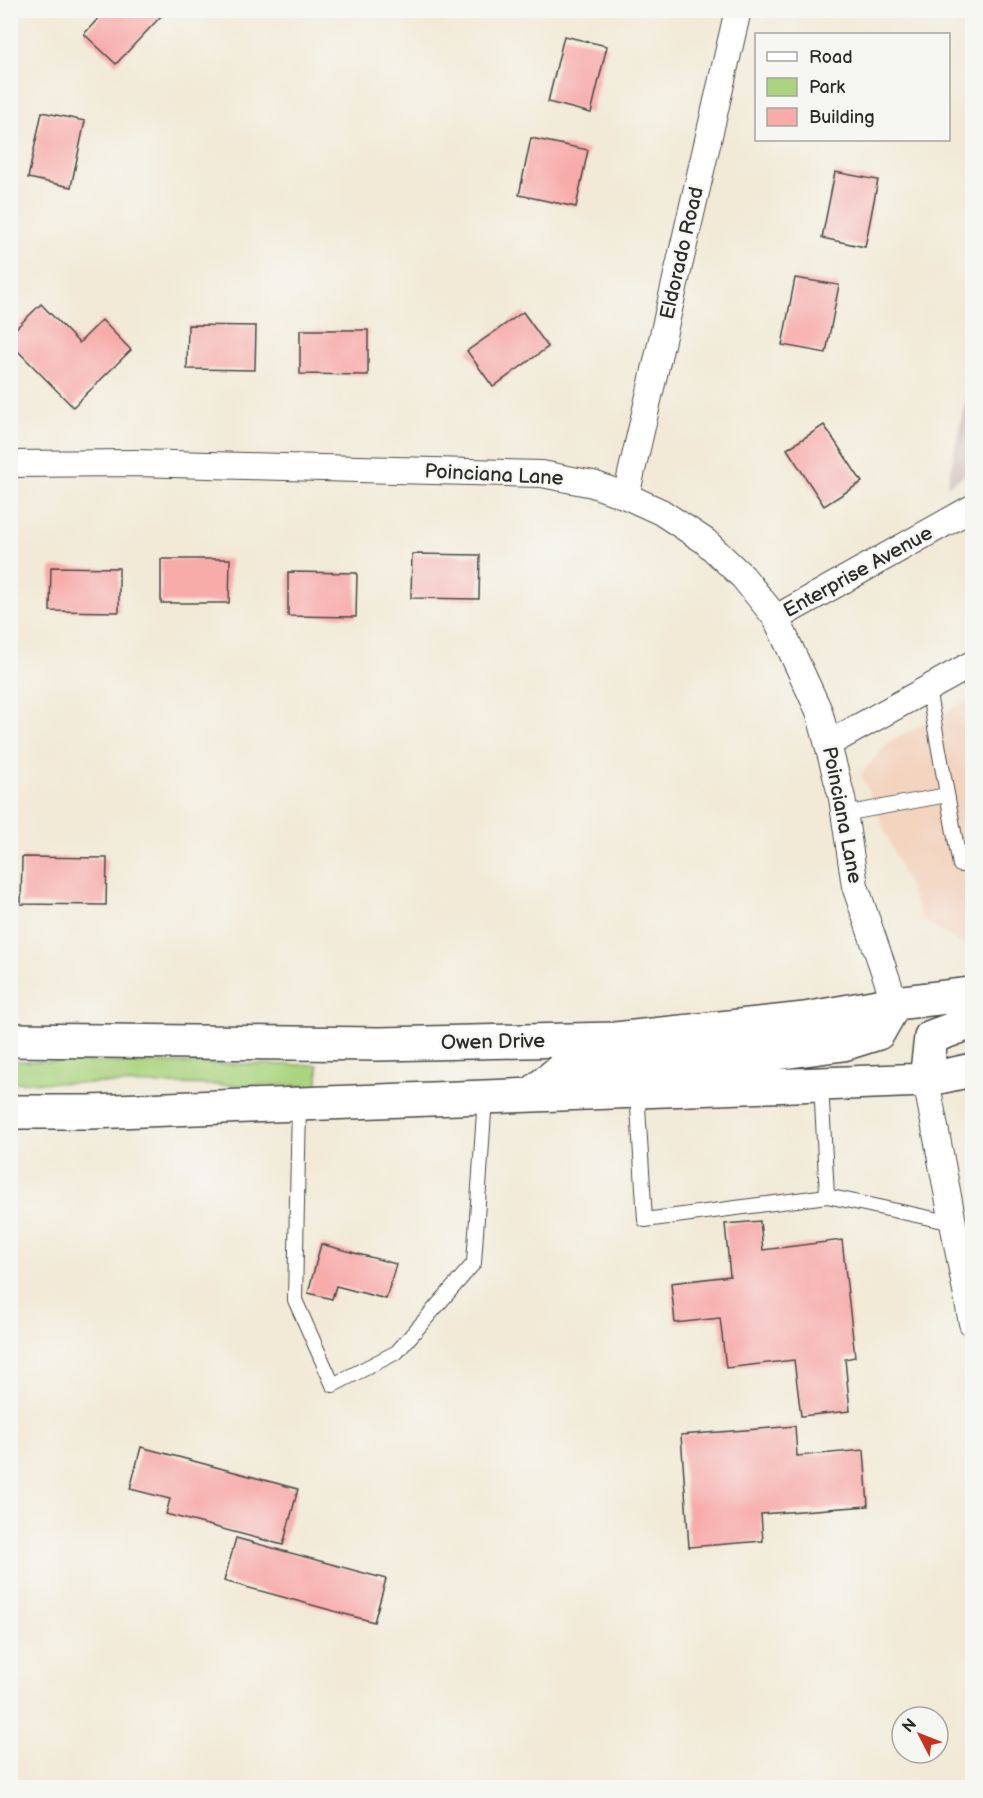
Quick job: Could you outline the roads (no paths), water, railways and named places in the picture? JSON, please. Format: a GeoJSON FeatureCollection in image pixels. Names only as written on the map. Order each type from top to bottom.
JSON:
{"type":"FeatureCollection","features":[{"type":"Feature","properties":{"kind":"highway","name":"Owen Drive"},"geometry":{"type":"LineString","coordinates":[[10,1040],[379,1044],[615,1039],[805,1019],[895,1003],[972,994]]}},
{"type":"Feature","properties":{"kind":"highway"},"geometry":{"type":"LineString","coordinates":[[531,1095],[566,1066],[730,1059],[843,1044],[878,1033],[895,1003]]}},
{"type":"Feature","properties":{"kind":"highway"},"geometry":{"type":"LineString","coordinates":[[926,1080],[931,1037],[972,1022]]}},
{"type":"Feature","properties":{"kind":"highway"},"geometry":{"type":"LineString","coordinates":[[10,1112],[90,1112],[926,1080],[972,1070]]}},
{"type":"Feature","properties":{"kind":"street","name":"Eldorado Road"},"geometry":{"type":"LineString","coordinates":[[626,496],[738,10]]}},
{"type":"Feature","properties":{"kind":"street","name":"Poinciana Lane"},"geometry":{"type":"LineString","coordinates":[[10,464],[136,464],[542,474],[593,484],[661,512],[705,541],[742,577],[776,618],[819,711],[844,814],[855,886],[895,1003]]}},
{"type":"Feature","properties":{"kind":"street","name":"Enterprise Avenue"},"geometry":{"type":"LineString","coordinates":[[776,618],[972,508]]}},
{"type":"Feature","properties":{"kind":"street"},"geometry":{"type":"LineString","coordinates":[[828,744],[972,664]]}},
{"type":"Feature","properties":{"kind":"street"},"geometry":{"type":"LineString","coordinates":[[926,1080],[972,1323]]}},
{"type":"Feature","properties":{"kind":"lane"},"geometry":{"type":"LineString","coordinates":[[928,689],[960,865],[972,863]]}},
{"type":"Feature","properties":{"kind":"lane"},"geometry":{"type":"LineString","coordinates":[[844,814],[946,795]]}},
{"type":"Feature","properties":{"kind":"lane"},"geometry":{"type":"LineString","coordinates":[[821,1084],[827,1196]]}},
{"type":"Feature","properties":{"kind":"lane"},"geometry":{"type":"LineString","coordinates":[[637,1091],[645,1220],[827,1196],[953,1223]]}},
{"type":"Feature","properties":{"kind":"lane"},"geometry":{"type":"LineString","coordinates":[[299,1104],[295,1300],[333,1385],[397,1352],[474,1263],[485,1097]]}}]}
